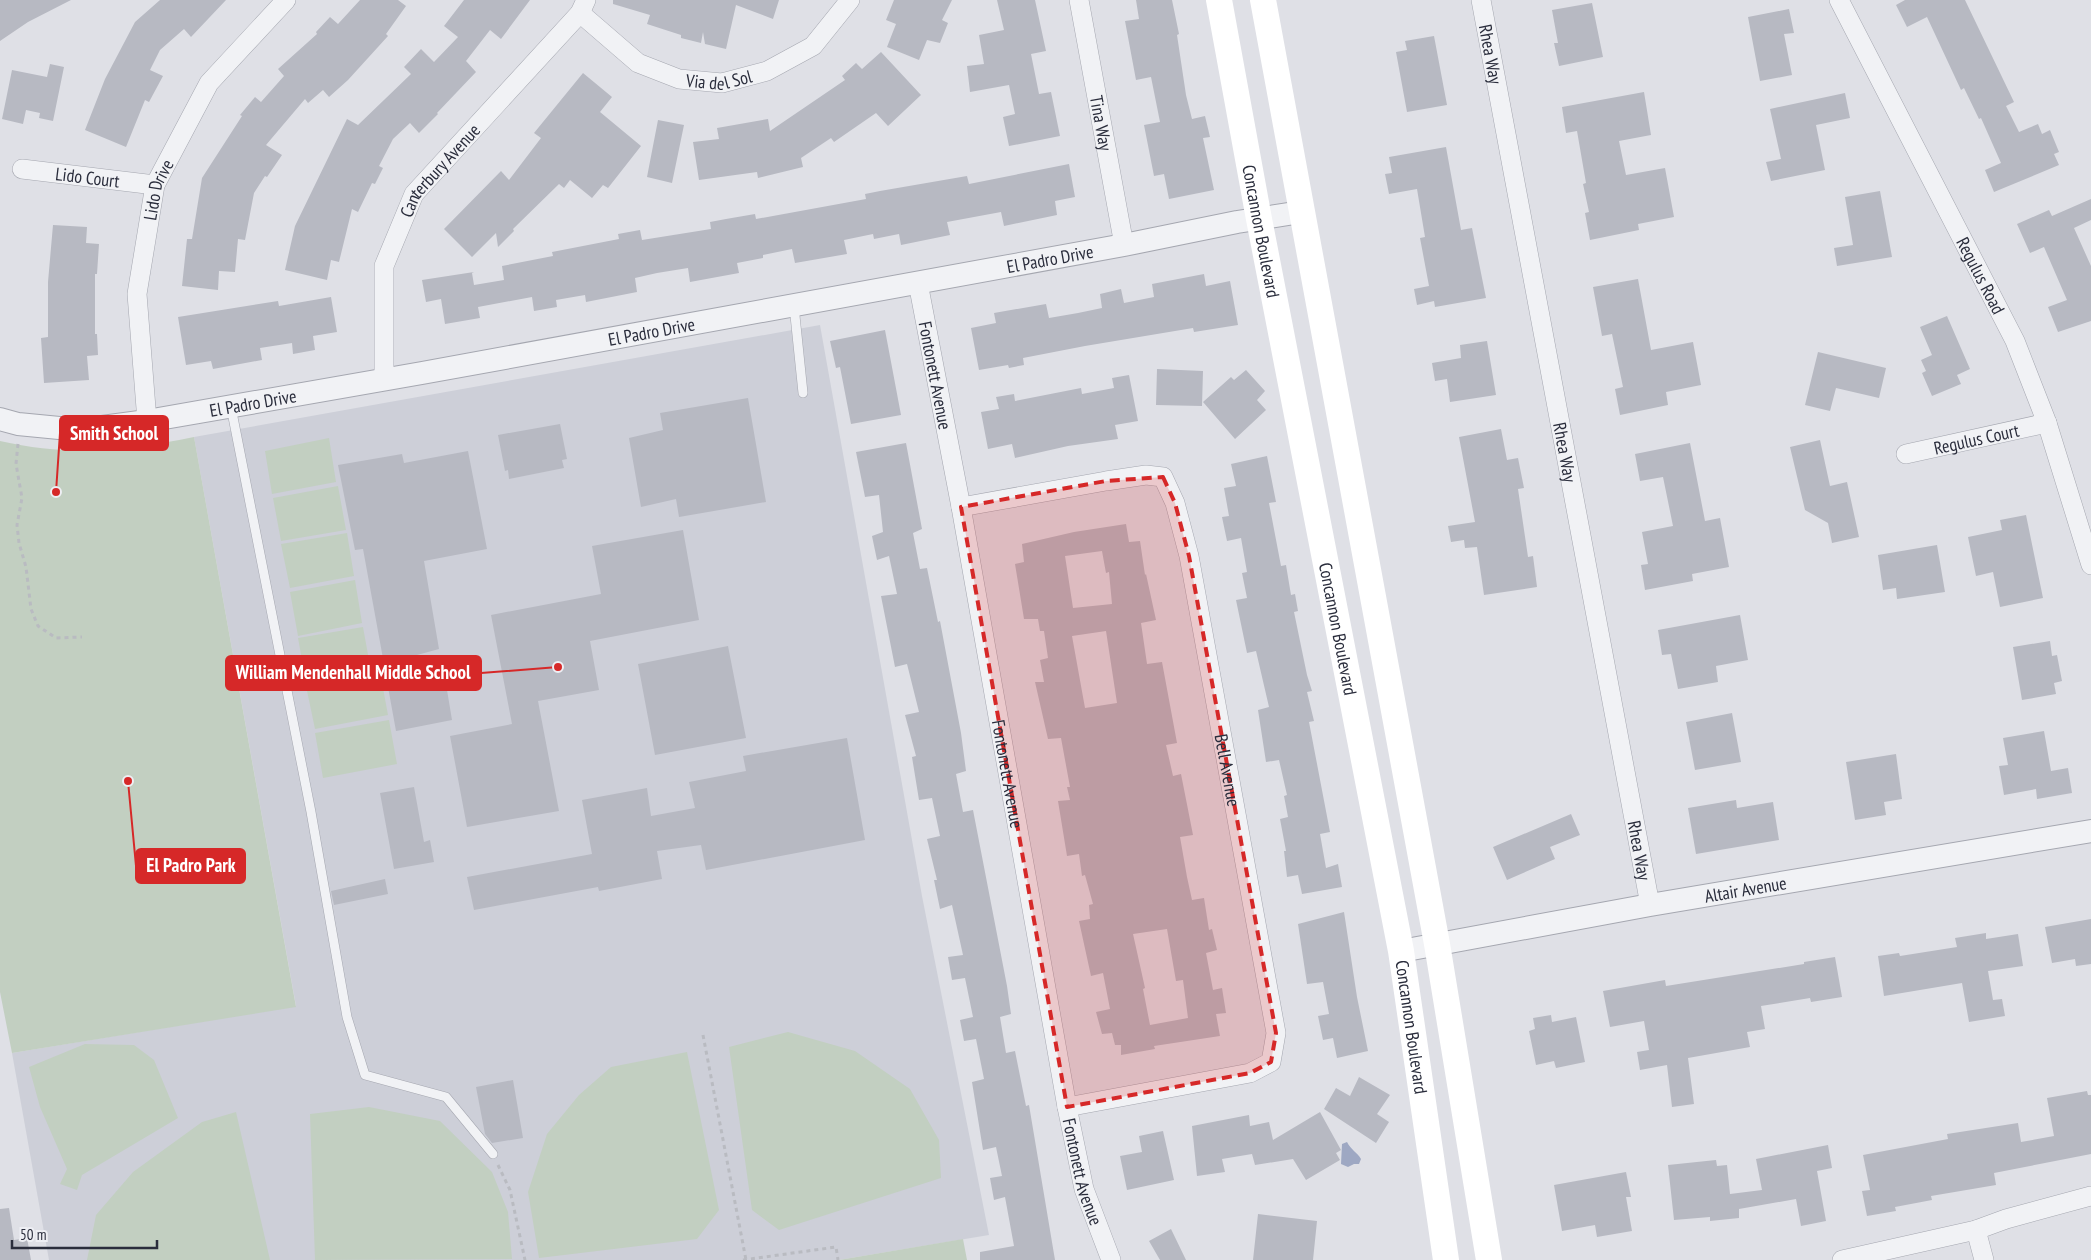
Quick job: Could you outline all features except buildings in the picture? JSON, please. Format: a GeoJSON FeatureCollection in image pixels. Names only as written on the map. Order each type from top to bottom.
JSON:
{"type":"FeatureCollection","features":[{"type":"Feature","properties":{"kind":"main road","name":"Concannon Boulevard"},"geometry":{"type":"LineString","coordinates":[[1219,0],[1259,219],[1401,952],[1446,1260]]}},
{"type":"Feature","properties":{"kind":"main road","name":"Concannon Boulevard"},"geometry":{"type":"LineString","coordinates":[[1263,0],[1437,944],[1489,1260]]}},
{"type":"Feature","properties":{"kind":"street","name":"Lido Drive"},"geometry":{"type":"LineString","coordinates":[[147,421],[137,294],[155,184],[209,83],[286,0]]}},
{"type":"Feature","properties":{"kind":"street","name":"Via del Sol"},"geometry":{"type":"LineString","coordinates":[[583,6],[638,63],[679,79],[722,83],[767,71],[813,46],[850,0]]}},
{"type":"Feature","properties":{"kind":"street","name":"Tina Way"},"geometry":{"type":"LineString","coordinates":[[1079,0],[1124,245]]}},
{"type":"Feature","properties":{"kind":"street","name":"Rhea Way"},"geometry":{"type":"LineString","coordinates":[[1481,0],[1650,905]]}},
{"type":"Feature","properties":{"kind":"street","name":"Regulus Road"},"geometry":{"type":"LineString","coordinates":[[1839,0],[2015,341],[2047,423],[2091,565]]}},
{"type":"Feature","properties":{"kind":"street","name":"Canterbury Avenue"},"geometry":{"type":"LineString","coordinates":[[384,380],[384,266],[414,194],[583,6]]}},
{"type":"Feature","properties":{"kind":"street","name":"Lido Court"},"geometry":{"type":"LineString","coordinates":[[22,169],[155,184]]}},
{"type":"Feature","properties":{"kind":"street","name":"El Padro Drive"},"geometry":{"type":"LineString","coordinates":[[0,419],[18,424],[80,430],[147,421],[794,306],[1301,212]]}},
{"type":"Feature","properties":{"kind":"street","name":"Fontonett Avenue"},"geometry":{"type":"LineString","coordinates":[[918,283],[961,507],[1067,1107],[1084,1189],[1111,1260]]}},
{"type":"Feature","properties":{"kind":"street","name":"Regulus Court"},"geometry":{"type":"LineString","coordinates":[[1906,454],[2047,423]]}},
{"type":"Feature","properties":{"kind":"street","name":"Bell Avenue"},"geometry":{"type":"LineString","coordinates":[[961,507],[1146,475],[1163,477],[1175,503],[1189,556],[1276,1033],[1271,1062],[1250,1073],[1067,1107]]}},
{"type":"Feature","properties":{"kind":"street","name":"Altair Avenue"},"geometry":{"type":"LineString","coordinates":[[1401,952],[1650,905],[2091,831]]}},
{"type":"Feature","properties":{"kind":"street"},"geometry":{"type":"LineString","coordinates":[[1842,1260],[1976,1230],[2006,1219],[2091,1196]]}},
{"type":"Feature","properties":{"kind":"street"},"geometry":{"type":"LineString","coordinates":[[1976,1230],[1984,1260]]}},
{"type":"Feature","properties":{"kind":"lane"},"geometry":{"type":"LineString","coordinates":[[794,306],[803,393]]}},
{"type":"Feature","properties":{"kind":"lane"},"geometry":{"type":"LineString","coordinates":[[231,407],[311,812],[347,1017],[365,1075],[446,1097],[493,1154]]}},
{"type":"Feature","properties":{"kind":"path"},"geometry":{"type":"LineString","coordinates":[[18,443],[16,464],[22,498],[17,525],[18,543],[26,567],[31,609],[38,626],[56,638],[82,638]]}},
{"type":"Feature","properties":{"kind":"path"},"geometry":{"type":"LineString","coordinates":[[703,1035],[744,1260],[836,1247],[838,1260]]}},
{"type":"Feature","properties":{"kind":"path"},"geometry":{"type":"LineString","coordinates":[[493,1154],[510,1190],[525,1260]]}},
{"type":"Feature","properties":{"kind":"highlighted area"},"geometry":{"type":"Polygon","coordinates":[[[1163,477],[1175,503],[1189,556],[1276,1033],[1271,1062],[1250,1073],[1067,1107],[961,507],[1106,481],[1163,477]]]}},
{"type":"Feature","properties":{"kind":"shaded area"},"geometry":{"type":"Polygon","coordinates":[[[820,325],[922,896],[989,1235],[839,1260],[49,1260],[12,1053],[296,1006],[194,437],[820,325]]]}},
{"type":"Feature","properties":{"kind":"green space"},"geometry":{"type":"Polygon","coordinates":[[[194,437],[296,1007],[12,1053],[0,992],[0,441],[50,449],[97,450],[144,446],[194,437]]]}},
{"type":"Feature","properties":{"kind":"green space"},"geometry":{"type":"Polygon","coordinates":[[[329,438],[336,482],[272,494],[265,451],[329,438]]]}},
{"type":"Feature","properties":{"kind":"green space"},"geometry":{"type":"Polygon","coordinates":[[[338,486],[346,530],[281,541],[273,498],[338,486]]]}},
{"type":"Feature","properties":{"kind":"green space"},"geometry":{"type":"Polygon","coordinates":[[[347,533],[354,576],[290,588],[281,544],[347,533]]]}},
{"type":"Feature","properties":{"kind":"green space"},"geometry":{"type":"Polygon","coordinates":[[[355,580],[362,623],[298,636],[290,592],[355,580]]]}},
{"type":"Feature","properties":{"kind":"green space"},"geometry":{"type":"Polygon","coordinates":[[[363,627],[371,671],[306,682],[298,638],[363,627]]]}},
{"type":"Feature","properties":{"kind":"green space"},"geometry":{"type":"Polygon","coordinates":[[[380,672],[388,715],[315,729],[306,686],[380,672]]]}},
{"type":"Feature","properties":{"kind":"green space"},"geometry":{"type":"Polygon","coordinates":[[[389,720],[397,764],[323,778],[315,733],[389,720]]]}},
{"type":"Feature","properties":{"kind":"green space"},"geometry":{"type":"Polygon","coordinates":[[[788,1032],[855,1051],[910,1089],[939,1140],[941,1178],[779,1230],[752,1210],[729,1047],[788,1032]]]}},
{"type":"Feature","properties":{"kind":"green space"},"geometry":{"type":"Polygon","coordinates":[[[85,1044],[134,1045],[154,1060],[178,1118],[82,1175],[77,1190],[60,1184],[67,1169],[40,1107],[29,1067],[85,1044]]]}},
{"type":"Feature","properties":{"kind":"green space"},"geometry":{"type":"Polygon","coordinates":[[[687,1052],[719,1210],[697,1239],[539,1258],[528,1192],[547,1134],[579,1095],[611,1067],[687,1052]]]}},
{"type":"Feature","properties":{"kind":"green space"},"geometry":{"type":"Polygon","coordinates":[[[369,1107],[440,1121],[492,1172],[508,1212],[512,1259],[315,1260],[310,1114],[369,1107]]]}},
{"type":"Feature","properties":{"kind":"green space"},"geometry":{"type":"Polygon","coordinates":[[[236,1112],[270,1260],[87,1260],[96,1215],[133,1172],[202,1122],[236,1112]]]}},
{"type":"Feature","properties":{"kind":"green space"},"geometry":{"type":"Polygon","coordinates":[[[963,1239],[967,1260],[839,1260],[963,1239]]]}},
{"type":"Feature","properties":{"kind":"water"},"geometry":{"type":"Polygon","coordinates":[[[1347,1142],[1361,1159],[1359,1164],[1348,1167],[1341,1164],[1342,1144],[1347,1142]]]}},
{"type":"Feature","properties":{"kind":"place","name":"Smith School"},"geometry":{"type":"Point","coordinates":[56,492]}},
{"type":"Feature","properties":{"kind":"place","name":"William Mendenhall Middle School"},"geometry":{"type":"Point","coordinates":[558,667]}},
{"type":"Feature","properties":{"kind":"place","name":"El Padro Park"},"geometry":{"type":"Point","coordinates":[128,781]}}]}
